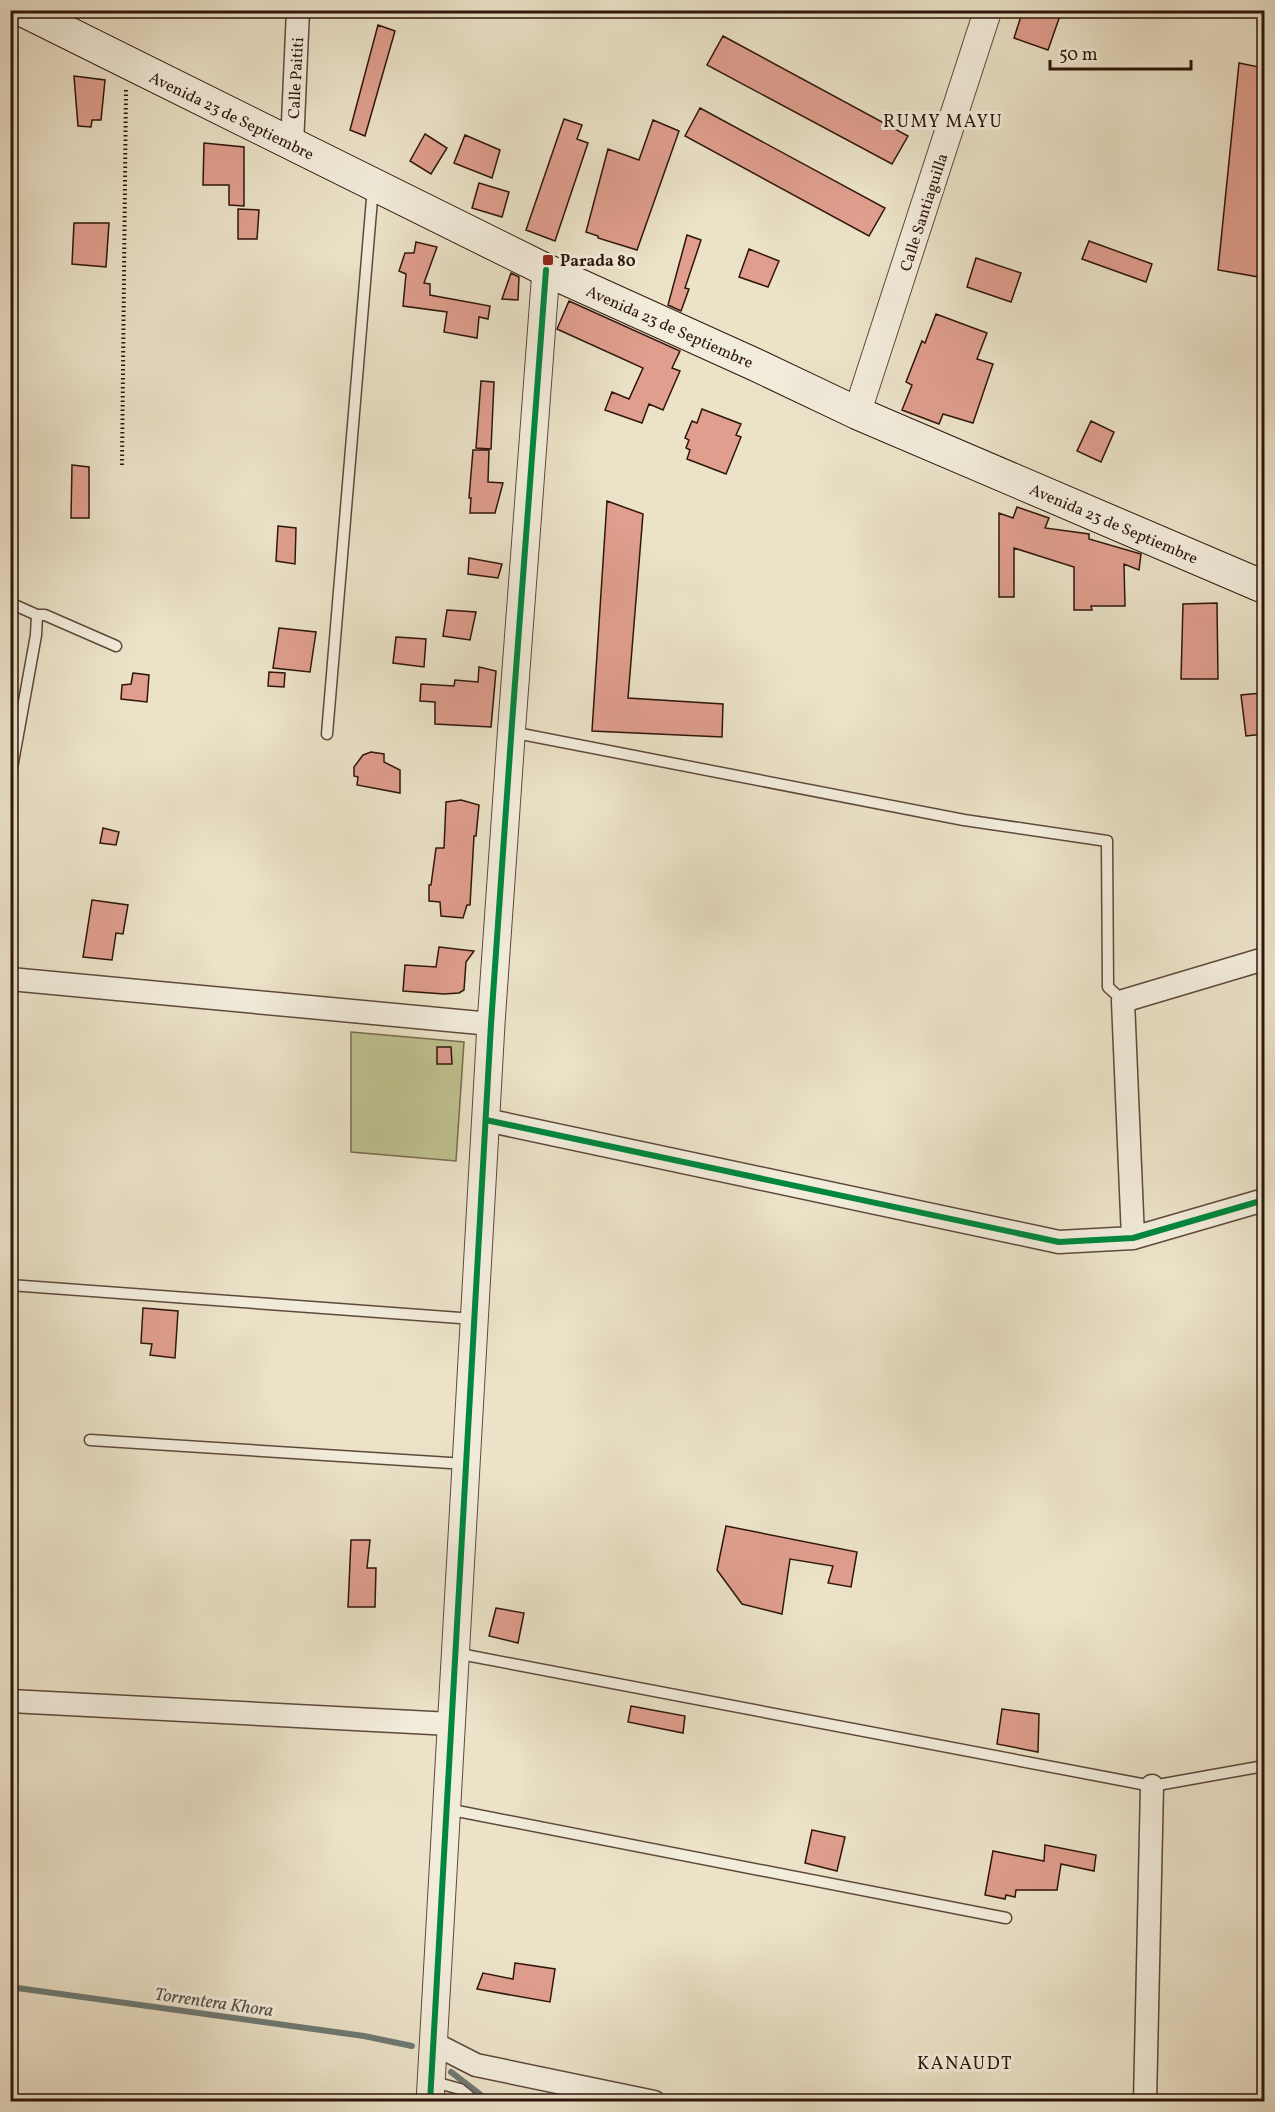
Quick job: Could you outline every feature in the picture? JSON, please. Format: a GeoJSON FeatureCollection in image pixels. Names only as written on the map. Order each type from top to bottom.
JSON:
{"type":"FeatureCollection","features":[{"type":"Feature","properties":{"kind":"main road","name":"Avenida 23 de Septiembre"},"geometry":{"type":"LineString","coordinates":[[22,10],[546,270],[857,413],[1264,587]]}},
{"type":"Feature","properties":{"kind":"street","name":"Calle Paititi"},"geometry":{"type":"LineString","coordinates":[[292,144],[298,10]]}},
{"type":"Feature","properties":{"kind":"street","name":"Calle Santiaguilla"},"geometry":{"type":"LineString","coordinates":[[857,413],[988,10]]}},
{"type":"Feature","properties":{"kind":"street"},"geometry":{"type":"LineString","coordinates":[[430,2091],[491,1024],[546,270]]}},
{"type":"Feature","properties":{"kind":"street"},"geometry":{"type":"LineString","coordinates":[[1133,1238],[1123,1001],[1264,959]]}},
{"type":"Feature","properties":{"kind":"street"},"geometry":{"type":"LineString","coordinates":[[10,979],[491,1024]]}},
{"type":"Feature","properties":{"kind":"street"},"geometry":{"type":"LineString","coordinates":[[486,1120],[1059,1242],[1133,1238],[1264,1200]]}},
{"type":"Feature","properties":{"kind":"street"},"geometry":{"type":"LineString","coordinates":[[10,1701],[451,1724]]}},
{"type":"Feature","properties":{"kind":"street"},"geometry":{"type":"LineString","coordinates":[[1145,2102],[1152,1786]]}},
{"type":"Feature","properties":{"kind":"street"},"geometry":{"type":"LineString","coordinates":[[433,2043],[476,2065],[654,2102]]}},
{"type":"Feature","properties":{"kind":"lane"},"geometry":{"type":"LineString","coordinates":[[327,734],[373,184]]}},
{"type":"Feature","properties":{"kind":"lane"},"geometry":{"type":"LineString","coordinates":[[10,603],[37,615],[45,615],[116,646]]}},
{"type":"Feature","properties":{"kind":"lane"},"geometry":{"type":"LineString","coordinates":[[10,779],[36,635],[37,615]]}},
{"type":"Feature","properties":{"kind":"lane"},"geometry":{"type":"LineString","coordinates":[[511,732],[964,820],[1107,841],[1108,987],[1123,1001]]}},
{"type":"Feature","properties":{"kind":"lane"},"geometry":{"type":"LineString","coordinates":[[10,1285],[474,1319]]}},
{"type":"Feature","properties":{"kind":"lane"},"geometry":{"type":"LineString","coordinates":[[90,1440],[466,1464]]}},
{"type":"Feature","properties":{"kind":"lane"},"geometry":{"type":"LineString","coordinates":[[455,1653],[1152,1786],[1264,1766]]}},
{"type":"Feature","properties":{"kind":"lane"},"geometry":{"type":"LineString","coordinates":[[447,1809],[1006,1918]]}},
{"type":"Feature","properties":{"kind":"lane"},"geometry":{"type":"LineString","coordinates":[[430,2091],[460,2089],[476,2102]]}},
{"type":"Feature","properties":{"kind":"path"},"geometry":{"type":"LineString","coordinates":[[122,465],[126,62]]}},
{"type":"Feature","properties":{"kind":"green space"},"geometry":{"type":"Polygon","coordinates":[[[351,1032],[464,1042],[456,1161],[351,1152],[351,1032]]]}},
{"type":"Feature","properties":{"kind":"building"},"geometry":{"type":"Polygon","coordinates":[[[1023,10],[1062,10],[1048,50],[1014,38],[1023,10]]]}},
{"type":"Feature","properties":{"kind":"building"},"geometry":{"type":"Polygon","coordinates":[[[378,25],[395,31],[365,136],[350,130],[378,25]]]}},
{"type":"Feature","properties":{"kind":"building"},"geometry":{"type":"Polygon","coordinates":[[[723,36],[908,136],[892,164],[707,65],[723,36]]]}},
{"type":"Feature","properties":{"kind":"building"},"geometry":{"type":"Polygon","coordinates":[[[1239,63],[1264,68],[1264,216],[1259,277],[1218,270],[1239,63]]]}},
{"type":"Feature","properties":{"kind":"building"},"geometry":{"type":"Polygon","coordinates":[[[74,76],[105,80],[101,120],[92,120],[91,127],[78,126],[74,76]]]}},
{"type":"Feature","properties":{"kind":"building"},"geometry":{"type":"Polygon","coordinates":[[[700,108],[885,208],[869,236],[685,136],[700,108]]]}},
{"type":"Feature","properties":{"kind":"building"},"geometry":{"type":"Polygon","coordinates":[[[564,119],[582,125],[577,139],[588,143],[555,241],[526,230],[564,119]]]}},
{"type":"Feature","properties":{"kind":"building"},"geometry":{"type":"Polygon","coordinates":[[[653,120],[679,131],[637,250],[586,232],[608,149],[639,160],[653,120]]]}},
{"type":"Feature","properties":{"kind":"building"},"geometry":{"type":"Polygon","coordinates":[[[425,134],[447,148],[431,174],[410,161],[425,134]]]}},
{"type":"Feature","properties":{"kind":"building"},"geometry":{"type":"Polygon","coordinates":[[[465,135],[500,150],[492,178],[454,163],[465,135]]]}},
{"type":"Feature","properties":{"kind":"building"},"geometry":{"type":"Polygon","coordinates":[[[204,143],[244,147],[244,206],[229,205],[229,185],[203,185],[204,143]]]}},
{"type":"Feature","properties":{"kind":"building"},"geometry":{"type":"Polygon","coordinates":[[[479,183],[509,192],[502,217],[472,208],[479,183]]]}},
{"type":"Feature","properties":{"kind":"building"},"geometry":{"type":"Polygon","coordinates":[[[238,209],[259,210],[257,239],[238,239],[238,209]]]}},
{"type":"Feature","properties":{"kind":"building"},"geometry":{"type":"Polygon","coordinates":[[[74,223],[109,223],[106,267],[72,264],[74,223]]]}},
{"type":"Feature","properties":{"kind":"building"},"geometry":{"type":"Polygon","coordinates":[[[687,235],[701,240],[685,288],[689,289],[681,311],[668,305],[687,235]]]}},
{"type":"Feature","properties":{"kind":"building"},"geometry":{"type":"Polygon","coordinates":[[[1089,241],[1152,264],[1146,282],[1082,259],[1089,241]]]}},
{"type":"Feature","properties":{"kind":"building"},"geometry":{"type":"Polygon","coordinates":[[[416,242],[437,247],[424,283],[430,284],[430,295],[490,306],[488,319],[479,317],[477,338],[444,332],[447,312],[403,306],[406,274],[399,271],[405,253],[414,253],[416,242]]]}},
{"type":"Feature","properties":{"kind":"building"},"geometry":{"type":"Polygon","coordinates":[[[749,249],[779,261],[768,287],[739,277],[749,249]]]}},
{"type":"Feature","properties":{"kind":"building"},"geometry":{"type":"Polygon","coordinates":[[[976,258],[1021,273],[1011,302],[967,287],[976,258]]]}},
{"type":"Feature","properties":{"kind":"building"},"geometry":{"type":"Polygon","coordinates":[[[511,273],[519,277],[518,300],[502,299],[511,273]]]}},
{"type":"Feature","properties":{"kind":"building"},"geometry":{"type":"Polygon","coordinates":[[[569,301],[680,351],[672,368],[680,371],[663,410],[649,404],[642,423],[605,410],[612,392],[629,399],[643,368],[557,329],[569,301]]]}},
{"type":"Feature","properties":{"kind":"building"},"geometry":{"type":"Polygon","coordinates":[[[936,314],[987,333],[977,359],[993,364],[973,423],[943,414],[939,424],[902,410],[912,385],[906,382],[922,341],[925,343],[936,314]]]}},
{"type":"Feature","properties":{"kind":"building"},"geometry":{"type":"Polygon","coordinates":[[[481,381],[494,382],[491,449],[476,448],[481,381]]]}},
{"type":"Feature","properties":{"kind":"building"},"geometry":{"type":"Polygon","coordinates":[[[702,409],[741,424],[736,435],[741,437],[726,474],[687,459],[690,450],[686,448],[689,440],[685,438],[692,421],[697,423],[702,409]]]}},
{"type":"Feature","properties":{"kind":"building"},"geometry":{"type":"Polygon","coordinates":[[[1091,421],[1114,432],[1101,462],[1077,451],[1091,421]]]}},
{"type":"Feature","properties":{"kind":"building"},"geometry":{"type":"Polygon","coordinates":[[[473,450],[489,450],[488,482],[503,483],[495,513],[470,513],[473,450]]]}},
{"type":"Feature","properties":{"kind":"building"},"geometry":{"type":"Polygon","coordinates":[[[72,465],[89,467],[89,518],[71,518],[72,465]]]}},
{"type":"Feature","properties":{"kind":"building"},"geometry":{"type":"Polygon","coordinates":[[[607,501],[643,514],[628,698],[723,704],[722,737],[592,731],[607,501]]]}},
{"type":"Feature","properties":{"kind":"building"},"geometry":{"type":"Polygon","coordinates":[[[1017,507],[1049,518],[1045,528],[1089,534],[1089,539],[1141,554],[1139,570],[1124,564],[1125,606],[1091,606],[1092,610],[1074,610],[1074,567],[1014,548],[1014,597],[999,597],[999,513],[1013,518],[1017,507]]]}},
{"type":"Feature","properties":{"kind":"building"},"geometry":{"type":"Polygon","coordinates":[[[278,526],[296,528],[295,564],[276,561],[278,526]]]}},
{"type":"Feature","properties":{"kind":"building"},"geometry":{"type":"Polygon","coordinates":[[[469,558],[502,564],[498,578],[468,574],[469,558]]]}},
{"type":"Feature","properties":{"kind":"building"},"geometry":{"type":"Polygon","coordinates":[[[1217,603],[1218,679],[1181,679],[1183,604],[1217,603]]]}},
{"type":"Feature","properties":{"kind":"building"},"geometry":{"type":"Polygon","coordinates":[[[447,610],[476,612],[470,640],[443,636],[447,610]]]}},
{"type":"Feature","properties":{"kind":"building"},"geometry":{"type":"Polygon","coordinates":[[[279,628],[316,632],[310,672],[273,668],[279,628]]]}},
{"type":"Feature","properties":{"kind":"building"},"geometry":{"type":"Polygon","coordinates":[[[396,637],[426,639],[424,667],[393,663],[396,637]]]}},
{"type":"Feature","properties":{"kind":"building"},"geometry":{"type":"Polygon","coordinates":[[[479,667],[496,671],[491,727],[435,724],[435,702],[420,701],[421,684],[454,686],[455,680],[478,682],[479,667]]]}},
{"type":"Feature","properties":{"kind":"building"},"geometry":{"type":"Polygon","coordinates":[[[269,672],[285,673],[284,687],[268,686],[269,672]]]}},
{"type":"Feature","properties":{"kind":"building"},"geometry":{"type":"Polygon","coordinates":[[[133,673],[149,675],[147,702],[121,699],[122,685],[131,684],[133,673]]]}},
{"type":"Feature","properties":{"kind":"building"},"geometry":{"type":"Polygon","coordinates":[[[1261,693],[1264,734],[1246,736],[1241,695],[1261,693]]]}},
{"type":"Feature","properties":{"kind":"building"},"geometry":{"type":"Polygon","coordinates":[[[371,752],[384,754],[384,762],[400,770],[400,793],[357,785],[358,777],[354,776],[354,767],[363,755],[371,752]]]}},
{"type":"Feature","properties":{"kind":"building"},"geometry":{"type":"Polygon","coordinates":[[[461,800],[479,805],[476,836],[474,836],[470,905],[467,905],[463,918],[441,916],[440,902],[429,901],[429,885],[431,885],[436,848],[444,848],[446,802],[461,800]]]}},
{"type":"Feature","properties":{"kind":"building"},"geometry":{"type":"Polygon","coordinates":[[[103,828],[119,832],[116,845],[100,843],[103,828]]]}},
{"type":"Feature","properties":{"kind":"building"},"geometry":{"type":"Polygon","coordinates":[[[92,900],[128,905],[123,934],[116,933],[112,960],[83,957],[92,900]]]}},
{"type":"Feature","properties":{"kind":"building"},"geometry":{"type":"Polygon","coordinates":[[[439,947],[474,951],[466,962],[464,990],[459,993],[444,994],[403,991],[405,965],[436,967],[439,947]]]}},
{"type":"Feature","properties":{"kind":"building"},"geometry":{"type":"Polygon","coordinates":[[[437,1047],[451,1047],[452,1064],[437,1064],[437,1047]]]}},
{"type":"Feature","properties":{"kind":"building"},"geometry":{"type":"Polygon","coordinates":[[[143,1308],[178,1311],[175,1358],[150,1355],[152,1344],[141,1343],[143,1308]]]}},
{"type":"Feature","properties":{"kind":"building"},"geometry":{"type":"Polygon","coordinates":[[[726,1526],[857,1552],[851,1587],[828,1583],[833,1566],[790,1559],[782,1614],[742,1604],[717,1570],[726,1526]]]}},
{"type":"Feature","properties":{"kind":"building"},"geometry":{"type":"Polygon","coordinates":[[[351,1540],[370,1540],[367,1568],[376,1568],[375,1607],[348,1607],[351,1540]]]}},
{"type":"Feature","properties":{"kind":"building"},"geometry":{"type":"Polygon","coordinates":[[[496,1608],[524,1613],[518,1643],[489,1636],[496,1608]]]}},
{"type":"Feature","properties":{"kind":"building"},"geometry":{"type":"Polygon","coordinates":[[[631,1706],[685,1716],[683,1733],[628,1722],[631,1706]]]}},
{"type":"Feature","properties":{"kind":"building"},"geometry":{"type":"Polygon","coordinates":[[[1002,1709],[1039,1714],[1038,1752],[997,1744],[1002,1709]]]}},
{"type":"Feature","properties":{"kind":"building"},"geometry":{"type":"Polygon","coordinates":[[[812,1830],[845,1837],[837,1871],[805,1863],[812,1830]]]}},
{"type":"Feature","properties":{"kind":"building"},"geometry":{"type":"Polygon","coordinates":[[[1045,1845],[1096,1855],[1094,1871],[1061,1864],[1057,1890],[1016,1890],[1015,1897],[1006,1895],[1005,1899],[985,1895],[993,1851],[1044,1861],[1045,1845]]]}},
{"type":"Feature","properties":{"kind":"building"},"geometry":{"type":"Polygon","coordinates":[[[515,1963],[555,1969],[550,2002],[477,1989],[483,1973],[513,1979],[515,1963]]]}},
{"type":"Feature","properties":{"kind":"waterway","name":"Torrentera Khora"},"geometry":{"type":"LineString","coordinates":[[10,1987],[364,2036],[412,2046]]}},
{"type":"Feature","properties":{"kind":"waterway","name":"Torrentera Khora"},"geometry":{"type":"LineString","coordinates":[[451,2072],[490,2102]]}},
{"type":"Feature","properties":{"kind":"cycle path"},"geometry":{"type":"LineString","coordinates":[[430,2102],[491,1024],[546,270]]}},
{"type":"Feature","properties":{"kind":"cycle path"},"geometry":{"type":"LineString","coordinates":[[486,1120],[1059,1242],[1133,1238],[1264,1200]]}},
{"type":"Feature","properties":{"kind":"place","name":"Parada 80"},"geometry":{"type":"Point","coordinates":[548,260]}},
{"type":"Feature","properties":{"kind":"district","name":"RUMY MAYU"},"geometry":{"type":"Point","coordinates":[943,121]}},
{"type":"Feature","properties":{"kind":"district","name":"KANAUDT"},"geometry":{"type":"Point","coordinates":[965,2063]}}]}
